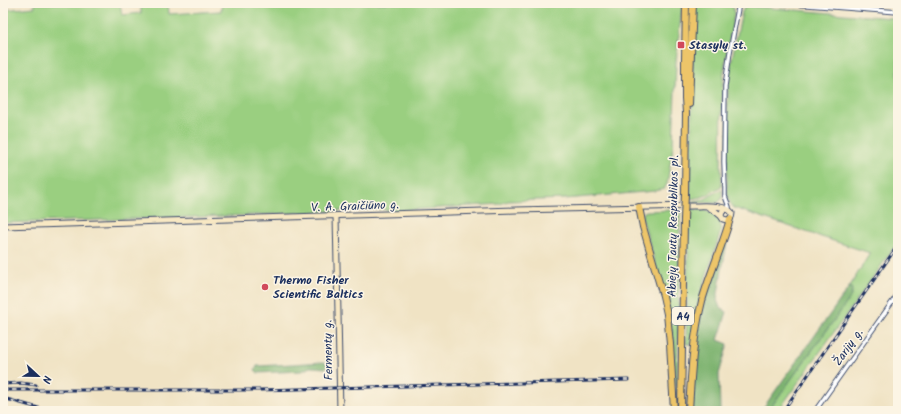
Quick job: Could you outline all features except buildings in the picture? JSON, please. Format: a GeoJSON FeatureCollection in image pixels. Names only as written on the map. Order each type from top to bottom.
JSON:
{"type":"FeatureCollection","features":[{"type":"Feature","properties":{"kind":"highway","name":"Abiejų Tautų Respublikos pl."},"geometry":{"type":"LineString","coordinates":[[681,411],[686,113],[686,3]]}},
{"type":"Feature","properties":{"kind":"highway","name":"Abiejų Tautų Respublikos pl."},"geometry":{"type":"LineString","coordinates":[[686,113],[689,96],[693,3]]}},
{"type":"Feature","properties":{"kind":"highway"},"geometry":{"type":"LineString","coordinates":[[639,207],[667,314],[674,411]]}},
{"type":"Feature","properties":{"kind":"highway"},"geometry":{"type":"LineString","coordinates":[[689,411],[693,349],[700,310],[730,219]]}},
{"type":"Feature","properties":{"kind":"main road"},"geometry":{"type":"LineString","coordinates":[[707,206],[715,211],[724,211],[732,213],[732,217],[724,220],[724,211]]}},
{"type":"Feature","properties":{"kind":"main road","name":"V. A. Graičiūno g."},"geometry":{"type":"LineString","coordinates":[[3,226],[639,207],[715,206],[724,211]]}},
{"type":"Feature","properties":{"kind":"main road","name":"Fermentų g."},"geometry":{"type":"LineString","coordinates":[[336,216],[340,411]]}},
{"type":"Feature","properties":{"kind":"street"},"geometry":{"type":"LineString","coordinates":[[724,211],[725,86],[739,3]]}},
{"type":"Feature","properties":{"kind":"street"},"geometry":{"type":"LineString","coordinates":[[782,3],[898,12]]}},
{"type":"Feature","properties":{"kind":"street"},"geometry":{"type":"LineString","coordinates":[[724,211],[728,202],[725,196]]}},
{"type":"Feature","properties":{"kind":"street","name":"Žarijų g."},"geometry":{"type":"LineString","coordinates":[[815,411],[898,294]]}},
{"type":"Feature","properties":{"kind":"green space"},"geometry":{"type":"Polygon","coordinates":[[[35,3],[120,3],[122,15],[141,13],[141,3],[168,3],[169,14],[221,11],[222,3],[681,3],[682,7],[676,61],[673,147],[667,184],[664,189],[655,191],[565,199],[508,201],[500,204],[392,211],[381,209],[256,215],[3,223],[3,10],[35,7],[35,3]]]}},
{"type":"Feature","properties":{"kind":"green space"},"geometry":{"type":"Polygon","coordinates":[[[698,3],[730,3],[733,8],[734,15],[723,79],[722,186],[707,195],[690,199],[694,9],[698,3]]]}},
{"type":"Feature","properties":{"kind":"green space"},"geometry":{"type":"Polygon","coordinates":[[[746,6],[898,18],[898,242],[778,411],[768,411],[848,301],[852,290],[850,286],[870,253],[734,208],[730,203],[727,189],[728,87],[730,68],[742,12],[746,6]]]}},
{"type":"Feature","properties":{"kind":"green space"},"geometry":{"type":"Polygon","coordinates":[[[722,190],[722,199],[717,203],[690,202],[705,199],[722,190]]]}},
{"type":"Feature","properties":{"kind":"green space"},"geometry":{"type":"Polygon","coordinates":[[[689,209],[713,213],[720,220],[721,226],[720,234],[703,286],[691,344],[686,344],[689,209]]]}},
{"type":"Feature","properties":{"kind":"green space"},"geometry":{"type":"Polygon","coordinates":[[[680,210],[676,396],[673,337],[669,312],[642,217],[644,212],[647,211],[680,210]]]}},
{"type":"Feature","properties":{"kind":"green space"},"geometry":{"type":"Polygon","coordinates":[[[726,239],[727,243],[717,300],[720,308],[727,312],[718,340],[728,344],[719,374],[720,411],[692,411],[696,351],[701,315],[709,286],[726,239]]]}},
{"type":"Feature","properties":{"kind":"green space"},"geometry":{"type":"Polygon","coordinates":[[[850,286],[852,292],[848,301],[768,411],[761,411],[850,286]]]}},
{"type":"Feature","properties":{"kind":"green space"},"geometry":{"type":"Polygon","coordinates":[[[324,362],[327,365],[326,368],[310,367],[302,371],[258,373],[255,370],[257,366],[324,362]]]}},
{"type":"Feature","properties":{"kind":"railway"},"geometry":{"type":"LineString","coordinates":[[783,411],[898,245]]}},
{"type":"Feature","properties":{"kind":"railway"},"geometry":{"type":"LineString","coordinates":[[3,390],[260,390],[628,380]]}},
{"type":"Feature","properties":{"kind":"railway"},"geometry":{"type":"LineString","coordinates":[[3,384],[21,383],[36,385]]}},
{"type":"Feature","properties":{"kind":"railway"},"geometry":{"type":"LineString","coordinates":[[3,398],[49,411]]}},
{"type":"Feature","properties":{"kind":"place","name":"Stasylų st."},"geometry":{"type":"Point","coordinates":[681,45]}},
{"type":"Feature","properties":{"kind":"place","name":"Thermo Fisher Scientific Baltics"},"geometry":{"type":"Point","coordinates":[265,287]}}]}
